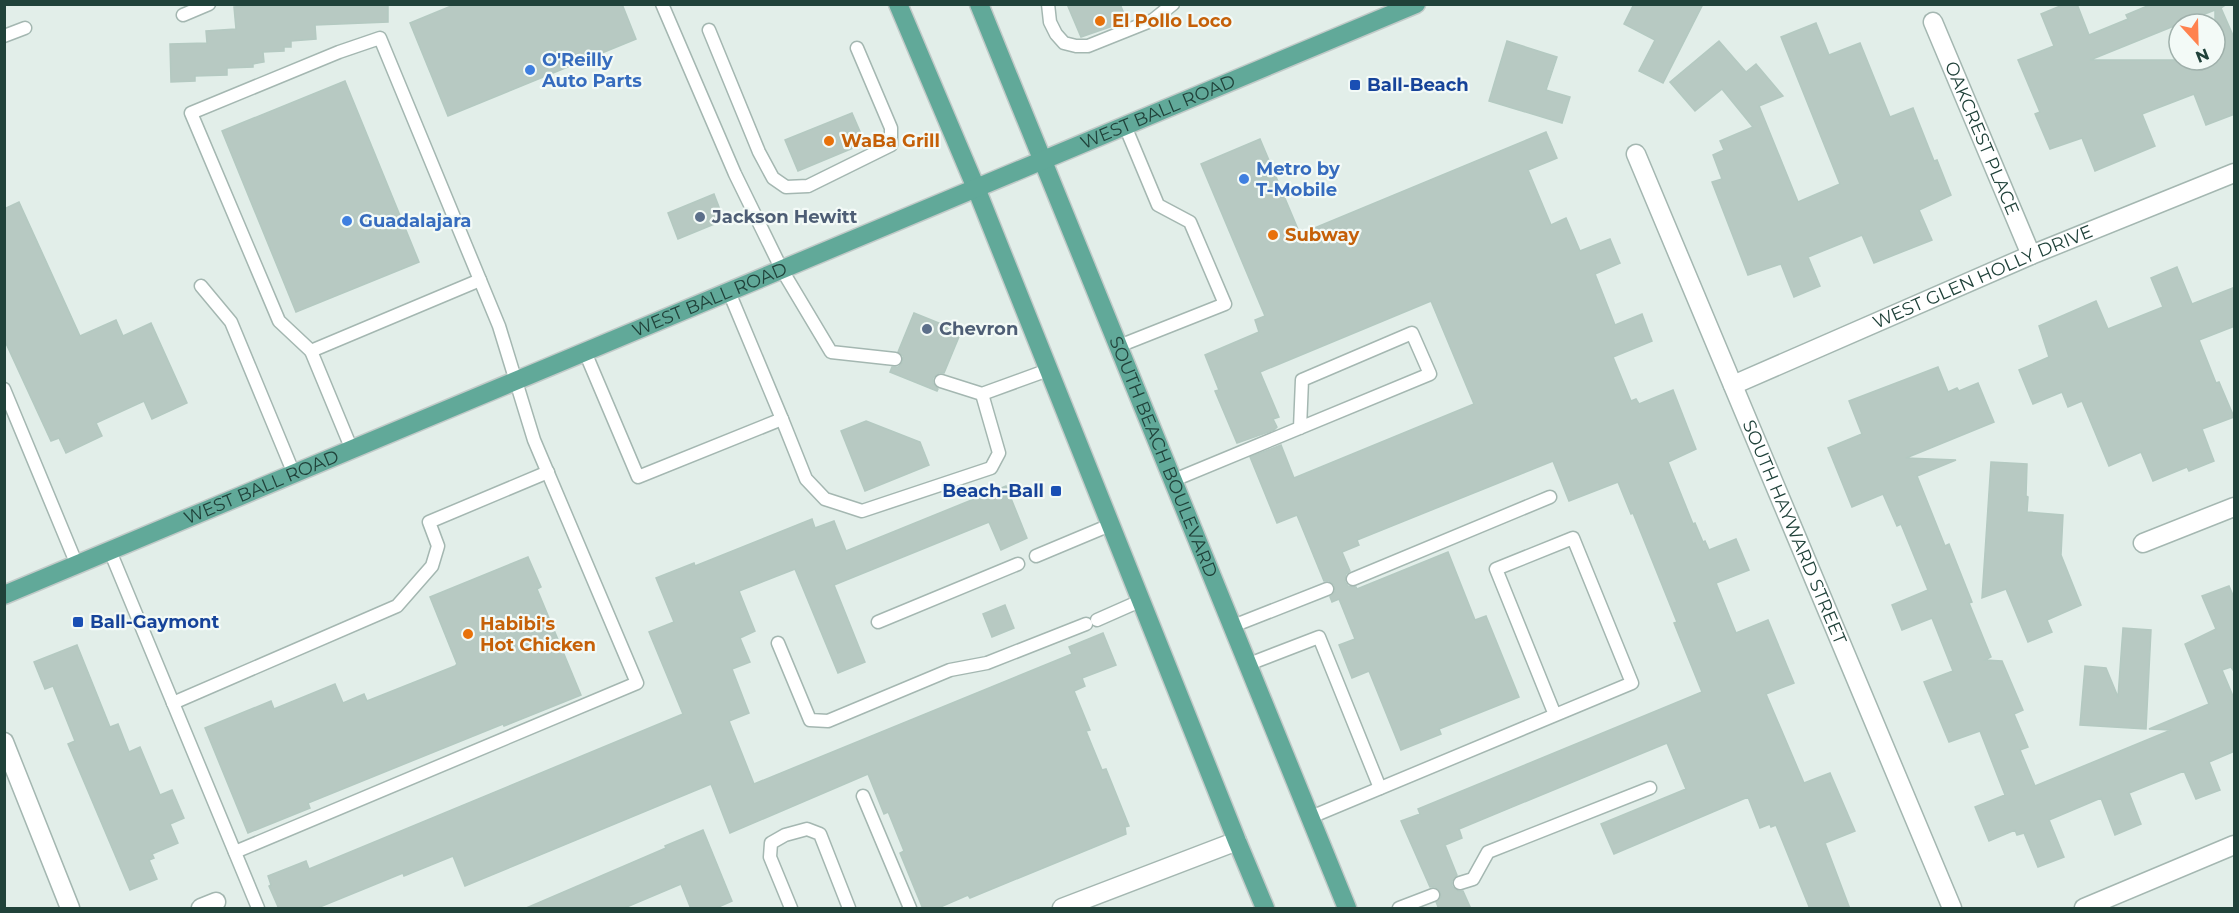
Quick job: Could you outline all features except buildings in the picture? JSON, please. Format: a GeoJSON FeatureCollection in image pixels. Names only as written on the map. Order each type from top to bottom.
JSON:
{"type":"FeatureCollection","features":[{"type":"Feature","properties":{"kind":"main road"},"geometry":{"type":"LineString","coordinates":[[898,4],[976,188],[1265,909]]}},
{"type":"Feature","properties":{"kind":"main road","name":"SOUTH BEACH BOULEVARD"},"geometry":{"type":"LineString","coordinates":[[979,4],[1347,909]]}},
{"type":"Feature","properties":{"kind":"main road","name":"WEST BALL ROAD"},"geometry":{"type":"LineString","coordinates":[[4,595],[1416,4]]}},
{"type":"Feature","properties":{"kind":"street","name":"OAKCREST PLACE"},"geometry":{"type":"LineString","coordinates":[[1932,22],[2031,255]]}},
{"type":"Feature","properties":{"kind":"street","name":"SOUTH HAYWARD STREET"},"geometry":{"type":"LineString","coordinates":[[1636,154],[1952,909]]}},
{"type":"Feature","properties":{"kind":"street","name":"WEST GLEN HOLLY DRIVE"},"geometry":{"type":"LineString","coordinates":[[1733,385],[2031,255],[2235,173]]}},
{"type":"Feature","properties":{"kind":"street"},"geometry":{"type":"LineString","coordinates":[[2143,543],[2235,507]]}},
{"type":"Feature","properties":{"kind":"street"},"geometry":{"type":"LineString","coordinates":[[4,742],[70,909]]}},
{"type":"Feature","properties":{"kind":"street"},"geometry":{"type":"LineString","coordinates":[[1062,909],[1236,841]]}},
{"type":"Feature","properties":{"kind":"street"},"geometry":{"type":"LineString","coordinates":[[2084,909],[2235,845]]}},
{"type":"Feature","properties":{"kind":"lane"},"geometry":{"type":"LineString","coordinates":[[183,15],[209,4]]}},
{"type":"Feature","properties":{"kind":"lane"},"geometry":{"type":"LineString","coordinates":[[662,4],[735,174],[782,270],[831,352],[895,359]]}},
{"type":"Feature","properties":{"kind":"lane"},"geometry":{"type":"LineString","coordinates":[[1047,4],[1050,22],[1056,34],[1064,43],[1076,46],[1088,46],[1153,20],[1173,4]]}},
{"type":"Feature","properties":{"kind":"lane"},"geometry":{"type":"LineString","coordinates":[[4,36],[25,28]]}},
{"type":"Feature","properties":{"kind":"lane"},"geometry":{"type":"LineString","coordinates":[[709,30],[759,152],[773,178],[786,187],[808,186],[891,145],[891,128],[857,48]]}},
{"type":"Feature","properties":{"kind":"lane"},"geometry":{"type":"LineString","coordinates":[[235,852],[637,683],[534,440],[499,326],[380,38],[339,52],[191,112],[279,321],[311,351],[352,450]]}},
{"type":"Feature","properties":{"kind":"lane"},"geometry":{"type":"LineString","coordinates":[[1119,346],[1224,304],[1190,222],[1158,205],[1125,126]]}},
{"type":"Feature","properties":{"kind":"lane"},"geometry":{"type":"LineString","coordinates":[[311,351],[480,280]]}},
{"type":"Feature","properties":{"kind":"lane"},"geometry":{"type":"LineString","coordinates":[[201,286],[231,322],[294,474]]}},
{"type":"Feature","properties":{"kind":"lane"},"geometry":{"type":"LineString","coordinates":[[729,291],[806,479],[825,499],[862,511],[991,468],[999,453],[982,394]]}},
{"type":"Feature","properties":{"kind":"lane"},"geometry":{"type":"LineString","coordinates":[[1174,480],[1300,428],[1430,374],[1412,333],[1302,380],[1300,428]]}},
{"type":"Feature","properties":{"kind":"lane"},"geometry":{"type":"LineString","coordinates":[[585,352],[638,477],[782,419]]}},
{"type":"Feature","properties":{"kind":"lane"},"geometry":{"type":"LineString","coordinates":[[941,381],[982,394],[1048,370]]}},
{"type":"Feature","properties":{"kind":"lane"},"geometry":{"type":"LineString","coordinates":[[4,389],[77,565]]}},
{"type":"Feature","properties":{"kind":"lane"},"geometry":{"type":"LineString","coordinates":[[173,703],[397,606],[432,566],[438,546],[429,522],[548,472]]}},
{"type":"Feature","properties":{"kind":"lane"},"geometry":{"type":"LineString","coordinates":[[1353,579],[1550,496]]}},
{"type":"Feature","properties":{"kind":"lane"},"geometry":{"type":"LineString","coordinates":[[1036,556],[1110,525]]}},
{"type":"Feature","properties":{"kind":"lane"},"geometry":{"type":"LineString","coordinates":[[1311,817],[1632,683],[1572,538],[1496,569],[1555,715]]}},
{"type":"Feature","properties":{"kind":"lane"},"geometry":{"type":"LineString","coordinates":[[110,551],[258,909]]}},
{"type":"Feature","properties":{"kind":"lane"},"geometry":{"type":"LineString","coordinates":[[878,622],[1018,564]]}},
{"type":"Feature","properties":{"kind":"lane"},"geometry":{"type":"LineString","coordinates":[[1233,626],[1327,589]]}},
{"type":"Feature","properties":{"kind":"lane"},"geometry":{"type":"LineString","coordinates":[[778,643],[810,720],[828,722],[950,670],[987,663],[1140,601]]}},
{"type":"Feature","properties":{"kind":"lane"},"geometry":{"type":"LineString","coordinates":[[1249,664],[1319,637],[1380,788]]}},
{"type":"Feature","properties":{"kind":"lane"},"geometry":{"type":"LineString","coordinates":[[1460,883],[1473,879],[1488,852],[1650,788]]}},
{"type":"Feature","properties":{"kind":"lane"},"geometry":{"type":"LineString","coordinates":[[863,796],[910,909]]}},
{"type":"Feature","properties":{"kind":"lane"},"geometry":{"type":"LineString","coordinates":[[791,909],[770,856],[771,843],[785,835],[807,829],[820,834],[849,909]]}},
{"type":"Feature","properties":{"kind":"lane"},"geometry":{"type":"LineString","coordinates":[[1399,909],[1433,895]]}},
{"type":"Feature","properties":{"kind":"place","name":"El Pollo Loco"},"geometry":{"type":"Point","coordinates":[1100,21]}},
{"type":"Feature","properties":{"kind":"place","name":"O'Reilly Auto Parts"},"geometry":{"type":"Point","coordinates":[530,70]}},
{"type":"Feature","properties":{"kind":"place","name":"Ball-Beach"},"geometry":{"type":"Point","coordinates":[1355,85]}},
{"type":"Feature","properties":{"kind":"place","name":"WaBa Grill"},"geometry":{"type":"Point","coordinates":[829,141]}},
{"type":"Feature","properties":{"kind":"place","name":"Metro by T-Mobile"},"geometry":{"type":"Point","coordinates":[1244,179]}},
{"type":"Feature","properties":{"kind":"place","name":"Jackson Hewitt"},"geometry":{"type":"Point","coordinates":[700,217]}},
{"type":"Feature","properties":{"kind":"place","name":"Guadalajara"},"geometry":{"type":"Point","coordinates":[347,221]}},
{"type":"Feature","properties":{"kind":"place","name":"Subway"},"geometry":{"type":"Point","coordinates":[1273,235]}},
{"type":"Feature","properties":{"kind":"place","name":"Chevron"},"geometry":{"type":"Point","coordinates":[927,329]}},
{"type":"Feature","properties":{"kind":"place","name":"Beach-Ball"},"geometry":{"type":"Point","coordinates":[1056,491]}},
{"type":"Feature","properties":{"kind":"place","name":"Ball-Gaymont"},"geometry":{"type":"Point","coordinates":[78,622]}},
{"type":"Feature","properties":{"kind":"place","name":"Habibi's Hot Chicken"},"geometry":{"type":"Point","coordinates":[468,634]}}]}
